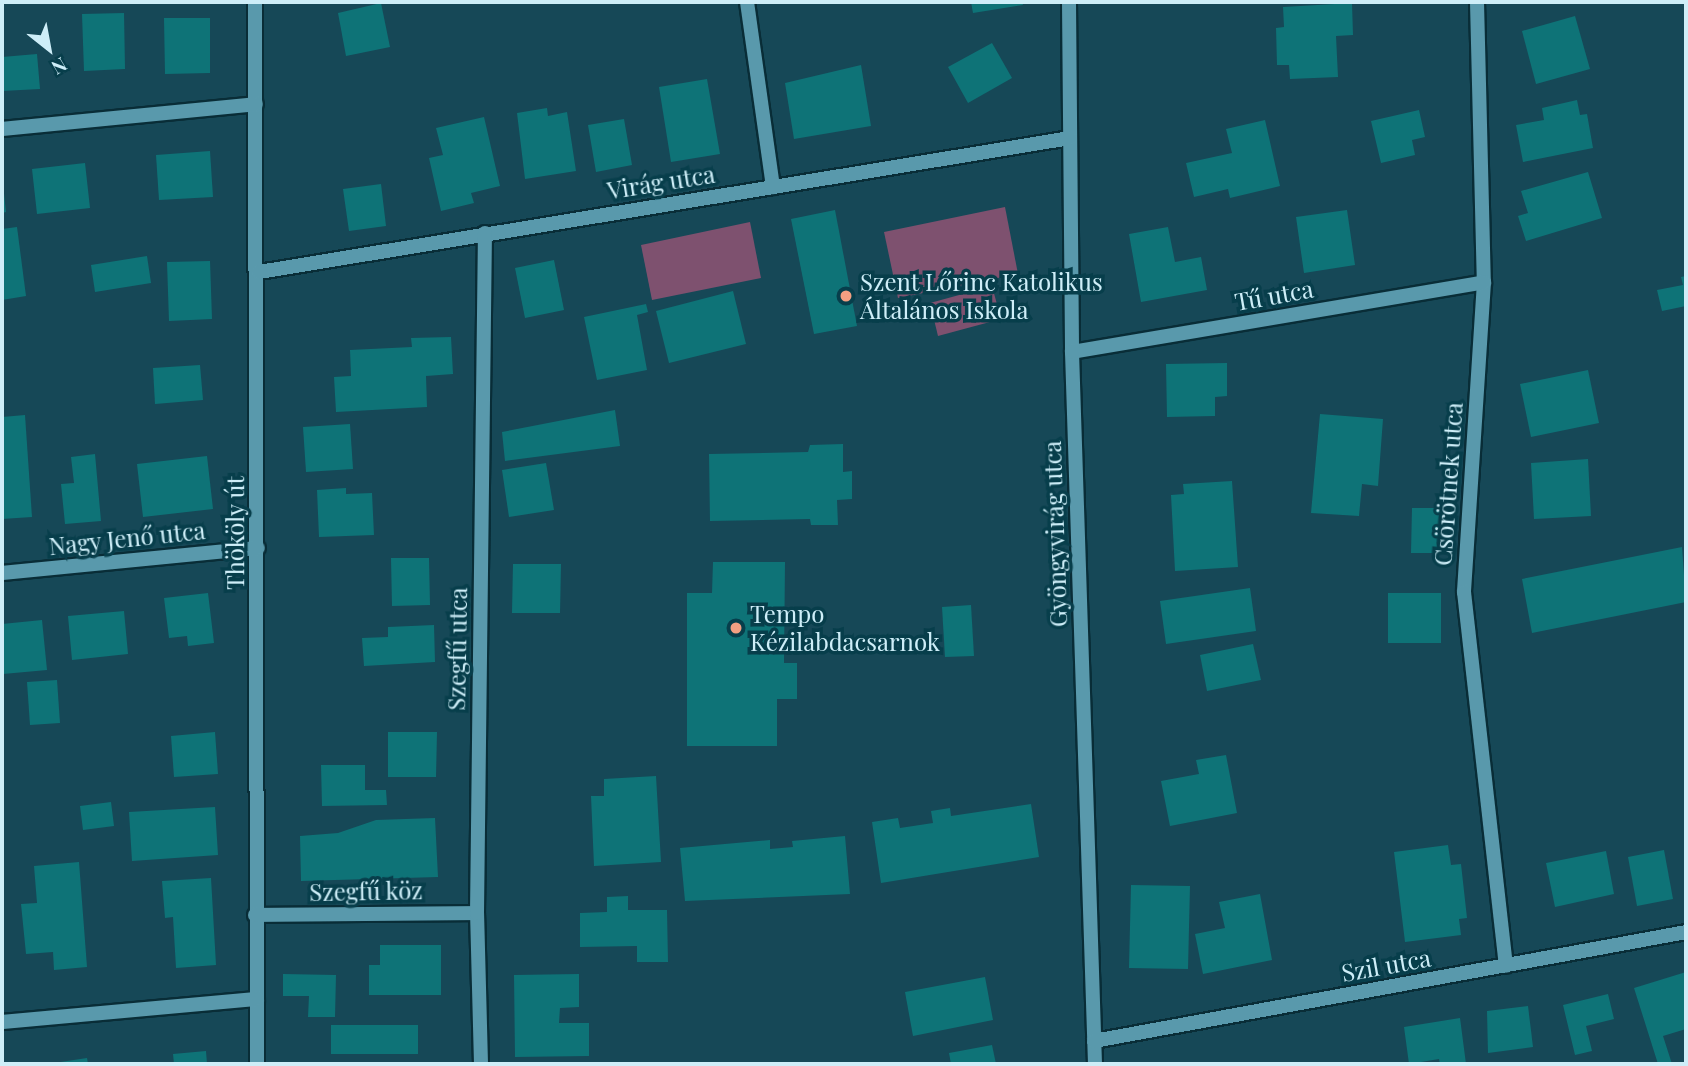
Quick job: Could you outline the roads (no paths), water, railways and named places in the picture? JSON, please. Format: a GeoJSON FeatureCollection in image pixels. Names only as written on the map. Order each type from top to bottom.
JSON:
{"type":"FeatureCollection","features":[{"type":"Feature","properties":{"kind":"street","name":"Thököly út"},"geometry":{"type":"LineString","coordinates":[[254,2],[259,272],[255,915],[257,1064]]}},
{"type":"Feature","properties":{"kind":"street"},"geometry":{"type":"LineString","coordinates":[[747,2],[773,187]]}},
{"type":"Feature","properties":{"kind":"street","name":"Gyöngyvirág utca"},"geometry":{"type":"LineString","coordinates":[[1069,2],[1072,352],[1095,1064]]}},
{"type":"Feature","properties":{"kind":"street","name":"Csörötnek utca"},"geometry":{"type":"LineString","coordinates":[[1477,2],[1484,282],[1464,592],[1506,966]]}},
{"type":"Feature","properties":{"kind":"street"},"geometry":{"type":"LineString","coordinates":[[2,129],[256,104]]}},
{"type":"Feature","properties":{"kind":"street","name":"Virág utca"},"geometry":{"type":"LineString","coordinates":[[259,272],[1070,138]]}},
{"type":"Feature","properties":{"kind":"street","name":"Szegfű utca"},"geometry":{"type":"LineString","coordinates":[[481,1064],[477,913],[485,233]]}},
{"type":"Feature","properties":{"kind":"street","name":"Tű utca"},"geometry":{"type":"LineString","coordinates":[[1072,352],[1484,282]]}},
{"type":"Feature","properties":{"kind":"street","name":"Nagy Jenő utca"},"geometry":{"type":"LineString","coordinates":[[2,573],[257,548]]}},
{"type":"Feature","properties":{"kind":"street","name":"Szegfű köz"},"geometry":{"type":"LineString","coordinates":[[255,915],[477,913]]}},
{"type":"Feature","properties":{"kind":"street","name":"Szil utca"},"geometry":{"type":"LineString","coordinates":[[1094,1041],[1686,932]]}},
{"type":"Feature","properties":{"kind":"street"},"geometry":{"type":"LineString","coordinates":[[2,1022],[257,999]]}},
{"type":"Feature","properties":{"kind":"place","name":"Szent Lőrinc Katolikus Általános Iskola"},"geometry":{"type":"Point","coordinates":[846,296]}},
{"type":"Feature","properties":{"kind":"place","name":"Tempo Kézilabdacsarnok"},"geometry":{"type":"Point","coordinates":[736,628]}}]}
